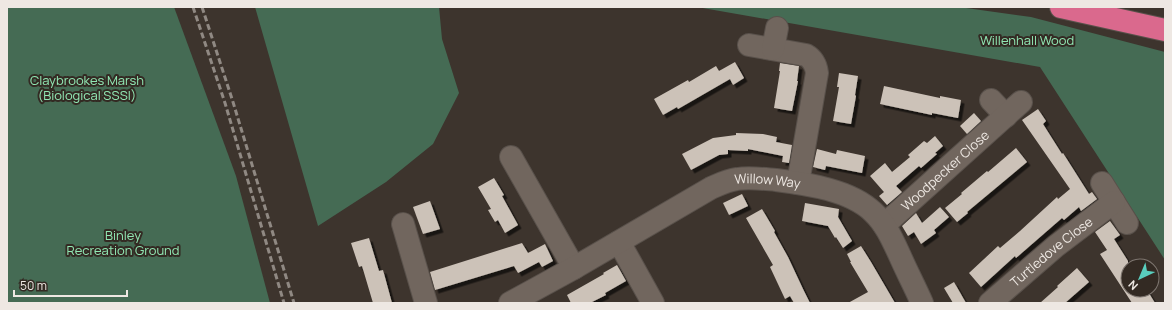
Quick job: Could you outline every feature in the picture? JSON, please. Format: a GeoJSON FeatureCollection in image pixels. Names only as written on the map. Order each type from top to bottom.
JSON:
{"type":"FeatureCollection","features":[{"type":"Feature","properties":{"kind":"highway"},"geometry":{"type":"LineString","coordinates":[[1061,7],[1165,30]]}},
{"type":"Feature","properties":{"kind":"street"},"geometry":{"type":"LineString","coordinates":[[773,49],[777,28]]}},
{"type":"Feature","properties":{"kind":"street"},"geometry":{"type":"LineString","coordinates":[[750,45],[806,56],[813,61],[816,69],[816,77],[798,183]]}},
{"type":"Feature","properties":{"kind":"street","name":"Woodpecker Close"},"geometry":{"type":"LineString","coordinates":[[884,225],[1014,109],[991,100]]}},
{"type":"Feature","properties":{"kind":"street"},"geometry":{"type":"LineString","coordinates":[[511,157],[574,268]]}},
{"type":"Feature","properties":{"kind":"street","name":"Willow Way"},"geometry":{"type":"LineString","coordinates":[[510,303],[574,268],[711,188],[725,182],[750,178],[798,183],[840,193],[864,204],[884,225],[891,237],[919,302]]}},
{"type":"Feature","properties":{"kind":"street"},"geometry":{"type":"LineString","coordinates":[[1102,183],[1127,223]]}},
{"type":"Feature","properties":{"kind":"street","name":"Turtledove Close"},"geometry":{"type":"LineString","coordinates":[[990,303],[1056,246],[1114,202]]}},
{"type":"Feature","properties":{"kind":"street"},"geometry":{"type":"LineString","coordinates":[[403,224],[426,303]]}},
{"type":"Feature","properties":{"kind":"street"},"geometry":{"type":"LineString","coordinates":[[619,242],[653,303]]}},
{"type":"Feature","properties":{"kind":"green space"},"geometry":{"type":"Polygon","coordinates":[[[7,7],[174,7],[236,176],[270,303],[7,303],[7,7]]]}},
{"type":"Feature","properties":{"kind":"green space"},"geometry":{"type":"Polygon","coordinates":[[[255,7],[439,7],[442,39],[459,93],[433,144],[386,182],[318,226],[255,7]]]}},
{"type":"Feature","properties":{"kind":"green space","name":"Willenhall Wood"},"geometry":{"type":"Polygon","coordinates":[[[697,7],[959,7],[1031,17],[1165,52],[1165,260],[1040,67],[697,7]]]}},
{"type":"Feature","properties":{"kind":"building"},"geometry":{"type":"Polygon","coordinates":[[[735,62],[744,78],[733,85],[730,79],[678,109],[677,107],[663,115],[654,99],[688,80],[689,82],[716,66],[719,71],[735,62]]]}},
{"type":"Feature","properties":{"kind":"building"},"geometry":{"type":"Polygon","coordinates":[[[780,63],[799,66],[798,81],[792,111],[774,108],[780,63]]]}},
{"type":"Feature","properties":{"kind":"building"},"geometry":{"type":"Polygon","coordinates":[[[839,73],[858,76],[851,124],[833,121],[839,87],[837,87],[839,73]]]}},
{"type":"Feature","properties":{"kind":"building"},"geometry":{"type":"Polygon","coordinates":[[[884,86],[940,98],[940,96],[961,100],[958,118],[932,113],[932,115],[880,104],[884,86]]]}},
{"type":"Feature","properties":{"kind":"building"},"geometry":{"type":"Polygon","coordinates":[[[1038,109],[1046,121],[1043,124],[1062,154],[1063,153],[1089,194],[1092,192],[1097,199],[1081,211],[1079,207],[1064,220],[1062,218],[1016,258],[1015,256],[981,287],[969,273],[998,246],[1000,248],[1057,197],[1058,199],[1070,189],[1022,120],[1038,109]]]}},
{"type":"Feature","properties":{"kind":"building"},"geometry":{"type":"Polygon","coordinates":[[[974,113],[981,121],[967,134],[960,126],[974,113]]]}},
{"type":"Feature","properties":{"kind":"building"},"geometry":{"type":"Polygon","coordinates":[[[736,133],[763,134],[777,137],[776,142],[792,145],[789,163],[782,162],[783,156],[748,149],[748,151],[728,150],[728,154],[719,155],[691,170],[682,154],[713,138],[736,135],[736,133]]]}},
{"type":"Feature","properties":{"kind":"building"},"geometry":{"type":"Polygon","coordinates":[[[935,136],[943,146],[935,153],[937,154],[921,168],[919,166],[896,186],[902,192],[887,205],[879,196],[884,192],[870,176],[885,163],[892,172],[910,157],[908,155],[924,141],[927,143],[935,136]]]}},
{"type":"Feature","properties":{"kind":"building"},"geometry":{"type":"Polygon","coordinates":[[[1016,148],[1027,162],[957,222],[945,208],[1016,148]]]}},
{"type":"Feature","properties":{"kind":"building"},"geometry":{"type":"Polygon","coordinates":[[[817,149],[836,154],[837,150],[865,156],[862,173],[826,166],[825,170],[813,167],[817,149]]]}},
{"type":"Feature","properties":{"kind":"building"},"geometry":{"type":"Polygon","coordinates":[[[494,178],[518,225],[505,233],[498,220],[495,222],[488,210],[491,209],[478,187],[494,178]]]}},
{"type":"Feature","properties":{"kind":"building"},"geometry":{"type":"Polygon","coordinates":[[[742,194],[748,206],[729,215],[723,203],[742,194]]]}},
{"type":"Feature","properties":{"kind":"building"},"geometry":{"type":"Polygon","coordinates":[[[430,201],[440,229],[423,234],[413,207],[430,201]]]}},
{"type":"Feature","properties":{"kind":"building"},"geometry":{"type":"Polygon","coordinates":[[[805,203],[839,209],[838,217],[852,241],[843,248],[828,226],[802,221],[805,203]]]}},
{"type":"Feature","properties":{"kind":"building"},"geometry":{"type":"Polygon","coordinates":[[[940,207],[949,217],[934,230],[936,233],[921,244],[914,232],[908,236],[902,226],[916,213],[922,223],[940,207]]]}},
{"type":"Feature","properties":{"kind":"building"},"geometry":{"type":"Polygon","coordinates":[[[762,209],[775,231],[774,232],[810,303],[794,303],[790,296],[785,299],[770,267],[773,265],[746,218],[762,209]]]}},
{"type":"Feature","properties":{"kind":"building"},"geometry":{"type":"Polygon","coordinates":[[[1110,221],[1120,235],[1114,239],[1126,258],[1120,258],[1120,285],[1100,254],[1107,250],[1095,232],[1110,221]]]}},
{"type":"Feature","properties":{"kind":"building"},"geometry":{"type":"Polygon","coordinates":[[[369,238],[379,271],[383,270],[392,303],[373,303],[362,266],[359,267],[351,243],[369,238]]]}},
{"type":"Feature","properties":{"kind":"building"},"geometry":{"type":"Polygon","coordinates":[[[522,243],[528,253],[545,244],[553,261],[542,267],[539,262],[518,273],[514,266],[435,290],[430,272],[522,243]]]}},
{"type":"Feature","properties":{"kind":"building"},"geometry":{"type":"Polygon","coordinates":[[[861,246],[895,303],[848,303],[868,292],[850,262],[847,254],[861,246]]]}},
{"type":"Feature","properties":{"kind":"building"},"geometry":{"type":"Polygon","coordinates":[[[617,265],[626,281],[605,293],[606,295],[590,303],[571,303],[567,295],[617,265]]]}},
{"type":"Feature","properties":{"kind":"building"},"geometry":{"type":"Polygon","coordinates":[[[1077,268],[1089,282],[1065,303],[1040,303],[1058,287],[1057,286],[1077,268]]]}},
{"type":"Feature","properties":{"kind":"building"},"geometry":{"type":"Polygon","coordinates":[[[954,282],[966,303],[953,303],[944,288],[954,282]]]}},
{"type":"Feature","properties":{"kind":"building"},"geometry":{"type":"Polygon","coordinates":[[[1129,298],[1152,298],[1155,303],[1132,303],[1129,298]]]}},
{"type":"Feature","properties":{"kind":"railway"},"geometry":{"type":"LineString","coordinates":[[193,7],[225,103],[284,303]]}},
{"type":"Feature","properties":{"kind":"railway"},"geometry":{"type":"LineString","coordinates":[[202,7],[233,102],[294,303]]}},
{"type":"Feature","properties":{"kind":"park label","name":"Claybrookes Marsh (Biological SSSI)"},"geometry":{"type":"Point","coordinates":[87,88]}},
{"type":"Feature","properties":{"kind":"park label","name":"Binley Recreation Ground"},"geometry":{"type":"Point","coordinates":[123,242]}}]}
